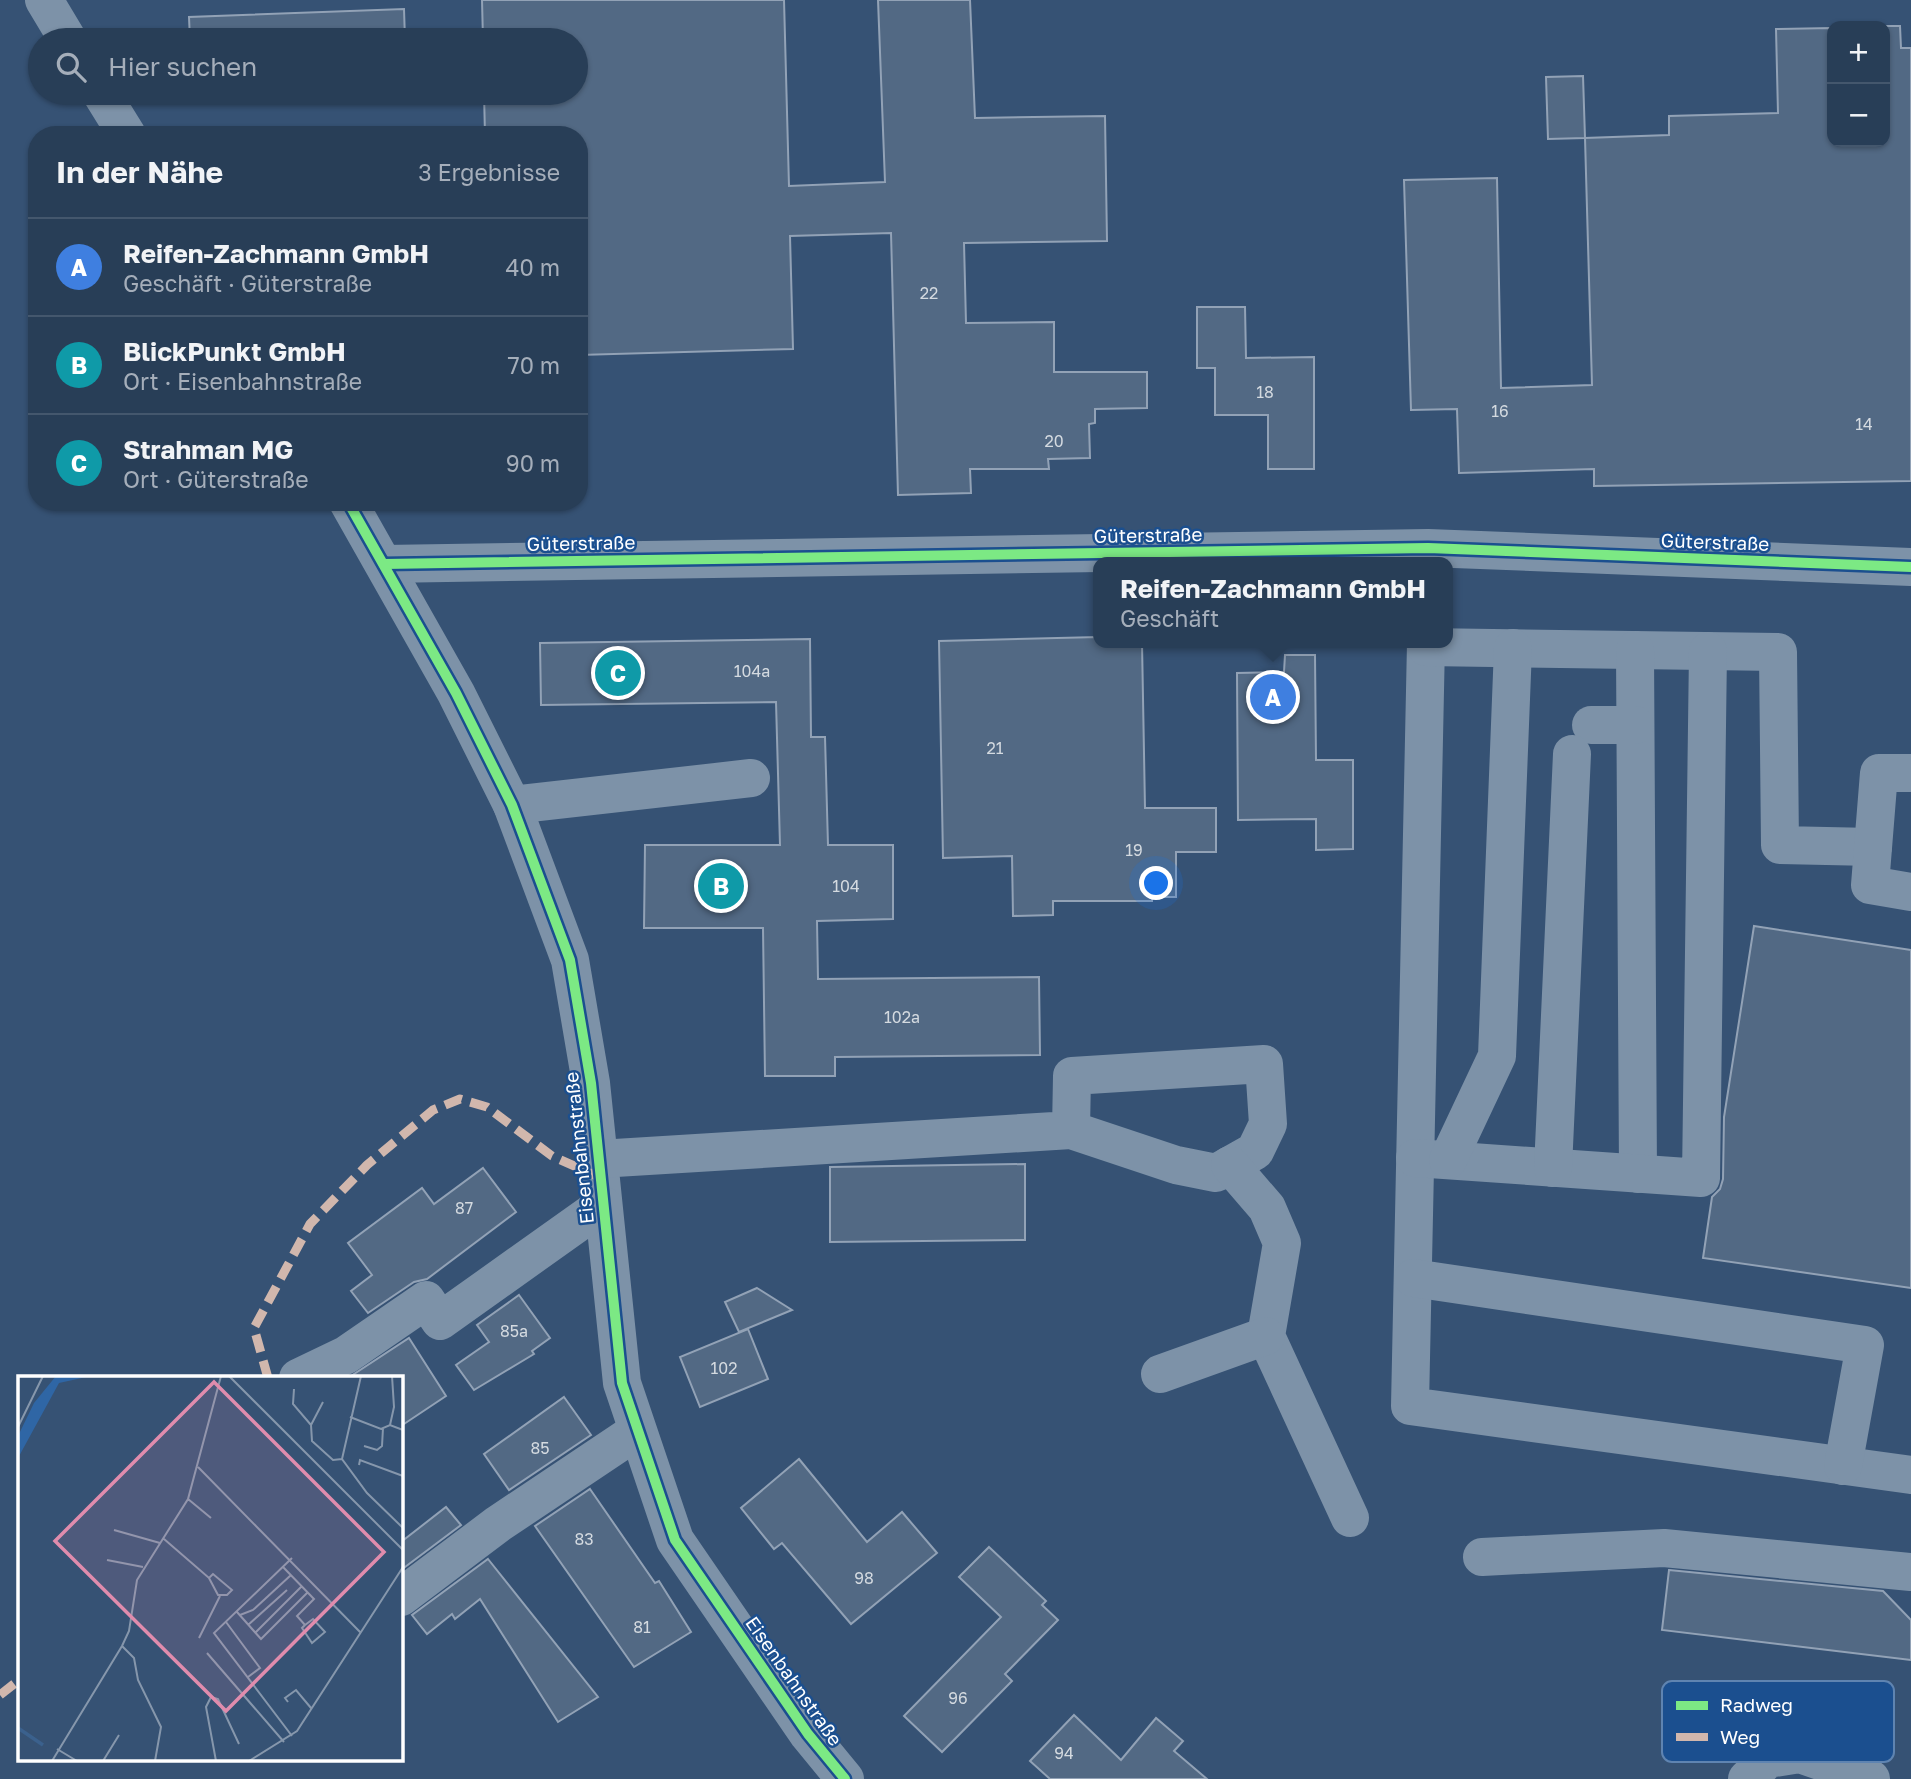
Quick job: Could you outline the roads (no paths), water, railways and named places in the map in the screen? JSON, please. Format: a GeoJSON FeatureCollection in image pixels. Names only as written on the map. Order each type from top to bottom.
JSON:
{"type":"FeatureCollection","features":[{"type":"Feature","properties":{"kind":"street"},"geometry":{"type":"LineString","coordinates":[[44,0],[61,28]]}},
{"type":"Feature","properties":{"kind":"street"},"geometry":{"type":"LineString","coordinates":[[108,105],[121,126]]}},
{"type":"Feature","properties":{"kind":"street","name":"Eisenbahnstraße"},"geometry":{"type":"LineString","coordinates":[[353,511],[456,693],[512,805],[570,960],[591,1083],[622,1383],[675,1540],[808,1734],[845,1779]]}},
{"type":"Feature","properties":{"kind":"street","name":"Güterstraße"},"geometry":{"type":"LineString","coordinates":[[1196,557],[1428,555],[1911,567]]}},
{"type":"Feature","properties":{"kind":"street","name":"Güterstraße"},"geometry":{"type":"LineString","coordinates":[[384,564],[1093,558]]}},
{"type":"Feature","properties":{"kind":"street"},"geometry":{"type":"LineString","coordinates":[[1453,646],[1778,652],[1780,845],[1873,847]]}},
{"type":"Feature","properties":{"kind":"street"},"geometry":{"type":"LineString","coordinates":[[1426,648],[1432,1159],[1413,1278],[1410,1406],[1911,1475]]}},
{"type":"Feature","properties":{"kind":"street"},"geometry":{"type":"LineString","coordinates":[[1432,1159],[1497,1056],[1513,648]]}},
{"type":"Feature","properties":{"kind":"street"},"geometry":{"type":"LineString","coordinates":[[1635,650],[1638,1174]]}},
{"type":"Feature","properties":{"kind":"street"},"geometry":{"type":"LineString","coordinates":[[1432,1159],[1701,1178],[1707,651]]}},
{"type":"Feature","properties":{"kind":"street"},"geometry":{"type":"LineString","coordinates":[[1553,1168],[1581,740],[1635,725]]}},
{"type":"Feature","properties":{"kind":"street"},"geometry":{"type":"LineString","coordinates":[[1911,773],[1879,773],[1870,885],[1911,892]]}},
{"type":"Feature","properties":{"kind":"street"},"geometry":{"type":"LineString","coordinates":[[512,805],[751,778]]}},
{"type":"Feature","properties":{"kind":"street"},"geometry":{"type":"LineString","coordinates":[[599,1159],[1071,1130],[1176,1165],[1216,1173],[1255,1151],[1268,1124],[1264,1064],[1072,1076],[1071,1130]]}},
{"type":"Feature","properties":{"kind":"street"},"geometry":{"type":"LineString","coordinates":[[1230,1165],[1267,1208],[1282,1243],[1266,1336],[1350,1518]]}},
{"type":"Feature","properties":{"kind":"street"},"geometry":{"type":"LineString","coordinates":[[302,1376],[346,1355],[426,1300],[440,1321],[603,1205]]}},
{"type":"Feature","properties":{"kind":"street"},"geometry":{"type":"LineString","coordinates":[[1413,1278],[1865,1345],[1843,1466]]}},
{"type":"Feature","properties":{"kind":"street"},"geometry":{"type":"LineString","coordinates":[[1160,1374],[1266,1336]]}},
{"type":"Feature","properties":{"kind":"street"},"geometry":{"type":"LineString","coordinates":[[402,1596],[498,1524],[637,1431]]}},
{"type":"Feature","properties":{"kind":"street"},"geometry":{"type":"LineString","coordinates":[[1482,1557],[1664,1548],[1911,1572]]}},
{"type":"Feature","properties":{"kind":"street"},"geometry":{"type":"LineString","coordinates":[[1747,1779],[1765,1762]]}},
{"type":"Feature","properties":{"kind":"street"},"geometry":{"type":"LineString","coordinates":[[1823,1762],[1871,1779]]}},
{"type":"Feature","properties":{"kind":"place","name":"Strahman MG"},"geometry":{"type":"Point","coordinates":[618,673]}},
{"type":"Feature","properties":{"kind":"place","name":"Reifen-Zachmann GmbH"},"geometry":{"type":"Point","coordinates":[1273,697]}},
{"type":"Feature","properties":{"kind":"place","name":"BlickPunkt GmbH"},"geometry":{"type":"Point","coordinates":[721,886]}}]}
